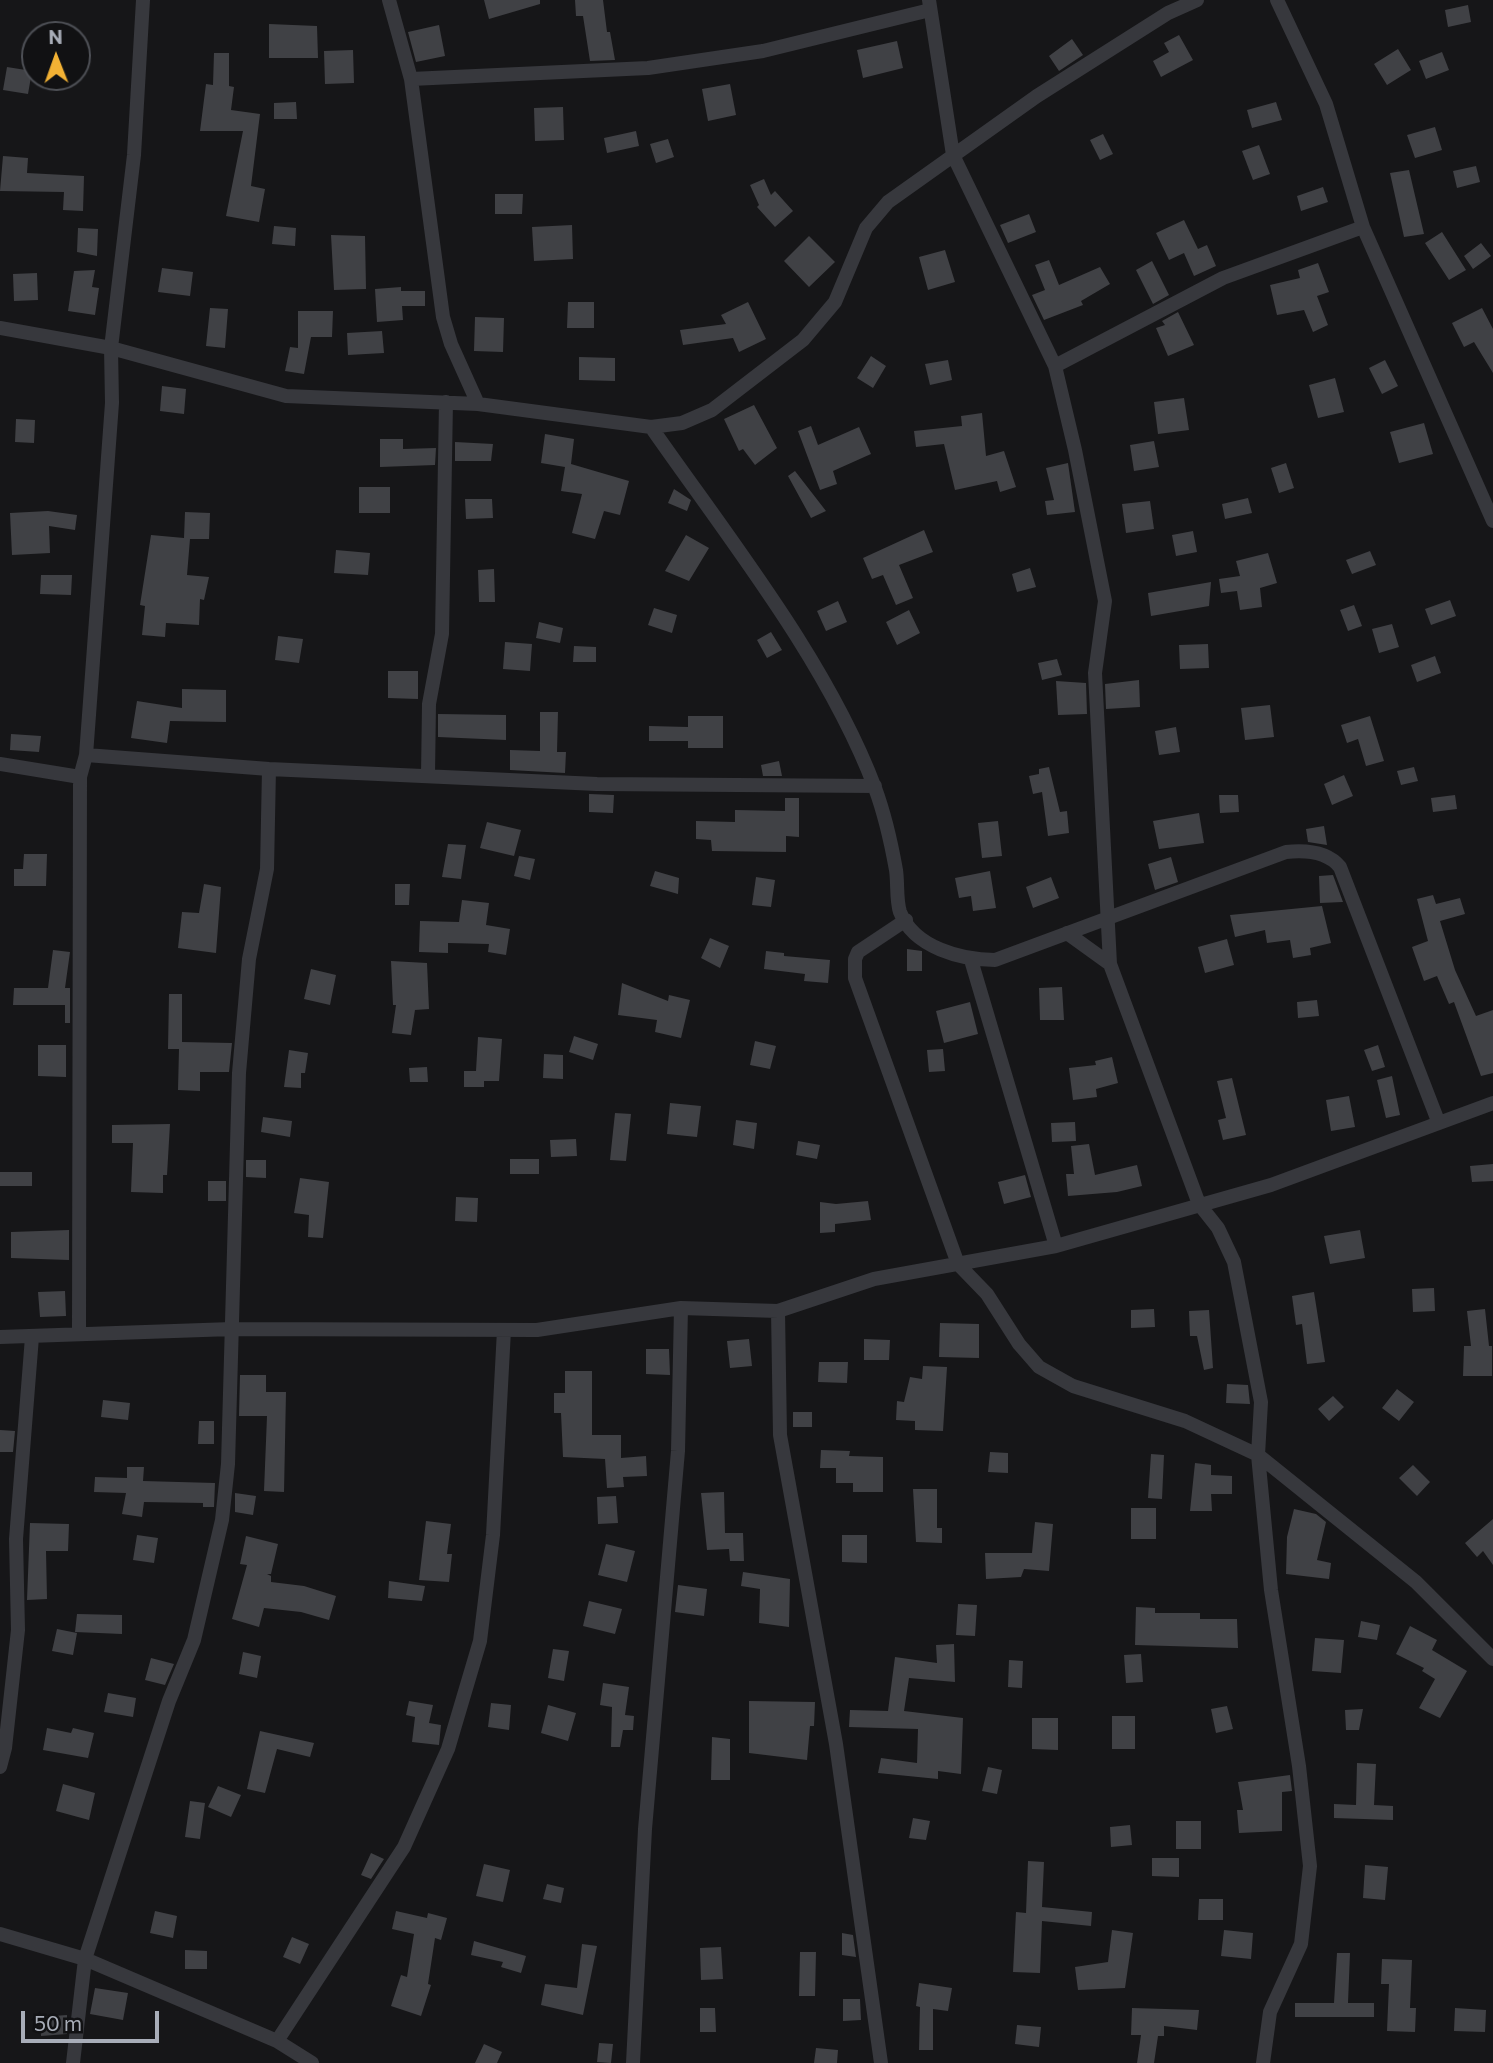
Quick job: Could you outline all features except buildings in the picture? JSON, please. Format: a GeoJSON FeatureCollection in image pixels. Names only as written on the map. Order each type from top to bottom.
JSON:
{"type":"FeatureCollection","features":[{"type":"Feature","properties":{"kind":"street"},"geometry":{"type":"LineString","coordinates":[[79,1332],[80,777],[86,755],[112,404],[111,348],[134,155],[143,0]]}},
{"type":"Feature","properties":{"kind":"street"},"geometry":{"type":"LineString","coordinates":[[389,0],[411,79],[443,317],[451,344],[478,404]]}},
{"type":"Feature","properties":{"kind":"street"},"geometry":{"type":"LineString","coordinates":[[0,328],[111,348],[286,396],[478,404],[651,427],[682,423],[712,410],[803,340],[835,302],[853,252],[866,228],[888,202],[953,155],[1135,34],[1168,13],[1197,0]]}},
{"type":"Feature","properties":{"kind":"street"},"geometry":{"type":"LineString","coordinates":[[1277,0],[1326,104],[1363,227],[1493,521]]}},
{"type":"Feature","properties":{"kind":"street"},"geometry":{"type":"LineString","coordinates":[[411,79],[648,68],[763,51],[929,5],[953,155],[1055,366],[1105,601],[1096,673],[1110,964],[1199,1204],[1218,1227],[1234,1262],[1261,1402],[1258,1455],[1271,1590],[1300,1766],[1310,1866],[1301,1944],[1270,2012],[1263,2063]]}},
{"type":"Feature","properties":{"kind":"street"},"geometry":{"type":"LineString","coordinates":[[1055,366],[1223,278],[1363,227]]}},
{"type":"Feature","properties":{"kind":"street"},"geometry":{"type":"LineString","coordinates":[[428,775],[429,704],[442,634],[446,402]]}},
{"type":"Feature","properties":{"kind":"street"},"geometry":{"type":"LineString","coordinates":[[651,427],[791,628],[851,733],[875,786],[888,825],[900,913],[917,936],[940,949],[971,960],[995,960],[1286,852],[1304,850],[1335,861],[1340,867],[1438,1121]]}},
{"type":"Feature","properties":{"kind":"street"},"geometry":{"type":"LineString","coordinates":[[86,755],[269,768],[597,783],[875,786]]}},
{"type":"Feature","properties":{"kind":"street"},"geometry":{"type":"LineString","coordinates":[[0,764],[80,777]]}},
{"type":"Feature","properties":{"kind":"street"},"geometry":{"type":"LineString","coordinates":[[73,2063],[85,1959],[169,1701],[194,1640],[223,1508],[228,1464],[239,1073],[249,958],[267,869],[269,768]]}},
{"type":"Feature","properties":{"kind":"street"},"geometry":{"type":"LineString","coordinates":[[906,920],[858,952],[854,967],[958,1264],[987,1294],[1019,1344],[1039,1367],[1073,1386],[1185,1422],[1258,1455],[1416,1582],[1493,1659]]}},
{"type":"Feature","properties":{"kind":"street"},"geometry":{"type":"LineString","coordinates":[[1067,933],[1110,964]]}},
{"type":"Feature","properties":{"kind":"street"},"geometry":{"type":"LineString","coordinates":[[971,960],[1056,1246]]}},
{"type":"Feature","properties":{"kind":"street"},"geometry":{"type":"LineString","coordinates":[[0,1337],[79,1332],[232,1329],[537,1330],[681,1308],[778,1311],[874,1279],[1056,1246],[1271,1185],[1438,1121],[1493,1103]]}},
{"type":"Feature","properties":{"kind":"street"},"geometry":{"type":"LineString","coordinates":[[633,2063],[645,1829],[678,1451],[681,1308]]}},
{"type":"Feature","properties":{"kind":"street"},"geometry":{"type":"LineString","coordinates":[[778,1311],[780,1435],[836,1744],[881,2063]]}},
{"type":"Feature","properties":{"kind":"street"},"geometry":{"type":"LineString","coordinates":[[277,2041],[404,1847],[447,1749],[480,1641],[493,1535],[504,1330]]}},
{"type":"Feature","properties":{"kind":"street"},"geometry":{"type":"LineString","coordinates":[[0,1767],[5,1748],[18,1630],[16,1539],[32,1337]]}},
{"type":"Feature","properties":{"kind":"street"},"geometry":{"type":"LineString","coordinates":[[0,1934],[85,1959],[277,2041],[312,2063]]}}]}
